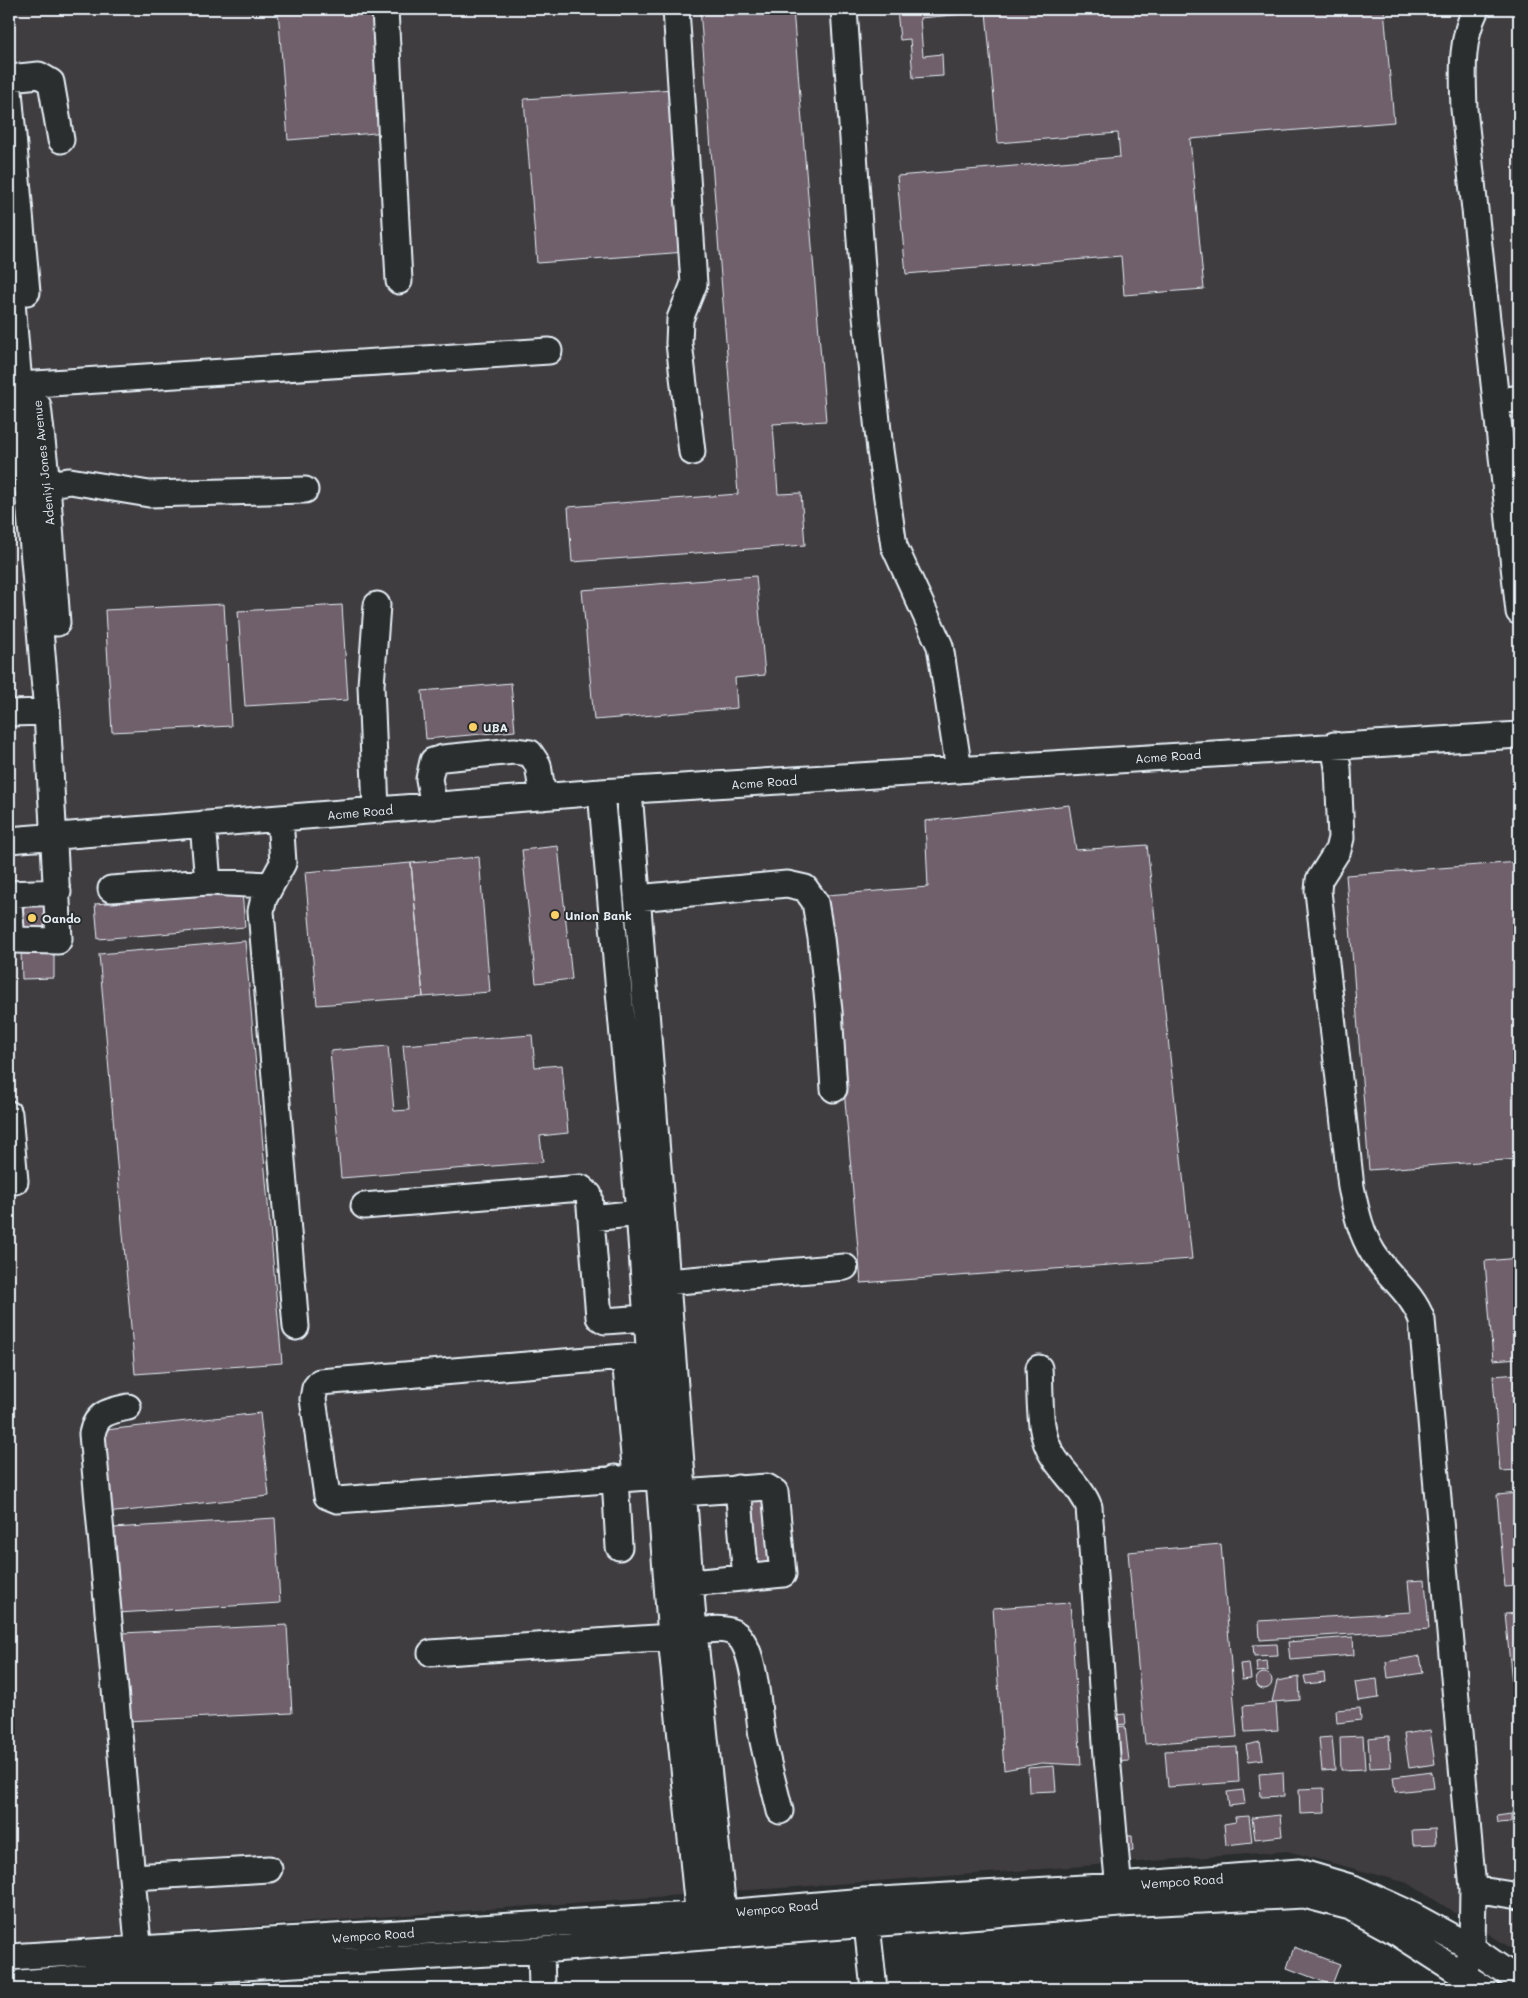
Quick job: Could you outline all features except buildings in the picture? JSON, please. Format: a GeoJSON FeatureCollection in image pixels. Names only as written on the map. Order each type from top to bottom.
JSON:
{"type":"FeatureCollection","features":[{"type":"Feature","properties":{"kind":"street"},"geometry":{"type":"LineString","coordinates":[[385,9],[399,281]]}},
{"type":"Feature","properties":{"kind":"street"},"geometry":{"type":"LineString","coordinates":[[676,9],[694,284],[680,319],[679,344],[692,452]]}},
{"type":"Feature","properties":{"kind":"street"},"geometry":{"type":"LineString","coordinates":[[844,9],[864,297],[880,450],[894,546],[940,646],[959,770]]}},
{"type":"Feature","properties":{"kind":"street"},"geometry":{"type":"LineString","coordinates":[[1476,9],[1468,25],[1462,65],[1464,109],[1508,400],[1519,612]]}},
{"type":"Feature","properties":{"kind":"street"},"geometry":{"type":"LineString","coordinates":[[9,78],[39,75],[51,82],[61,140]]}},
{"type":"Feature","properties":{"kind":"street","name":"Adeniyi Jones Avenue"},"geometry":{"type":"LineString","coordinates":[[9,91],[16,299]]}},
{"type":"Feature","properties":{"kind":"street","name":"Adeniyi Jones Avenue"},"geometry":{"type":"LineString","coordinates":[[9,267],[47,484],[63,836]]}},
{"type":"Feature","properties":{"kind":"street"},"geometry":{"type":"LineString","coordinates":[[28,384],[549,352]]}},
{"type":"Feature","properties":{"kind":"street","name":"Adeniyi Jones Avenue"},"geometry":{"type":"LineString","coordinates":[[28,384],[47,712],[63,836]]}},
{"type":"Feature","properties":{"kind":"street"},"geometry":{"type":"LineString","coordinates":[[47,484],[70,481],[150,494],[305,490]]}},
{"type":"Feature","properties":{"kind":"street"},"geometry":{"type":"LineString","coordinates":[[376,810],[371,685],[377,605]]}},
{"type":"Feature","properties":{"kind":"street"},"geometry":{"type":"LineString","coordinates":[[9,713],[47,712]]}},
{"type":"Feature","properties":{"kind":"street","name":"Acme Road"},"geometry":{"type":"LineString","coordinates":[[9,840],[628,790],[1519,736]]}},
{"type":"Feature","properties":{"kind":"street"},"geometry":{"type":"LineString","coordinates":[[1334,746],[1338,768],[1341,838],[1338,850],[1319,880],[1318,891],[1351,1187],[1357,1219],[1374,1254],[1417,1305],[1422,1320],[1473,1889],[1472,1948],[1464,1975]]}},
{"type":"Feature","properties":{"kind":"street"},"geometry":{"type":"LineString","coordinates":[[434,806],[429,779],[433,761],[443,758],[514,751],[530,753],[538,765],[543,797]]}},
{"type":"Feature","properties":{"kind":"street"},"geometry":{"type":"LineString","coordinates":[[619,1547],[651,1484],[666,1282],[628,790]]}},
{"type":"Feature","properties":{"kind":"street"},"geometry":{"type":"LineString","coordinates":[[601,792],[639,1213],[649,1355],[651,1484],[691,1583],[683,1635],[700,1926]]}},
{"type":"Feature","properties":{"kind":"street"},"geometry":{"type":"LineString","coordinates":[[280,818],[283,863],[270,885],[261,910],[296,1326]]}},
{"type":"Feature","properties":{"kind":"street"},"geometry":{"type":"LineString","coordinates":[[203,824],[208,882]]}},
{"type":"Feature","properties":{"kind":"street"},"geometry":{"type":"LineString","coordinates":[[9,905],[12,940],[58,941],[60,936],[58,892],[63,836]]}},
{"type":"Feature","properties":{"kind":"street"},"geometry":{"type":"LineString","coordinates":[[111,889],[208,882],[270,885]]}},
{"type":"Feature","properties":{"kind":"street"},"geometry":{"type":"LineString","coordinates":[[637,898],[787,884],[805,888],[815,902],[829,1011],[834,1089]]}},
{"type":"Feature","properties":{"kind":"street"},"geometry":{"type":"LineString","coordinates":[[9,894],[58,892]]}},
{"type":"Feature","properties":{"kind":"street"},"geometry":{"type":"LineString","coordinates":[[622,1021],[647,1018]]}},
{"type":"Feature","properties":{"kind":"street"},"geometry":{"type":"LineString","coordinates":[[9,1114],[15,1181]]}},
{"type":"Feature","properties":{"kind":"street"},"geometry":{"type":"LineString","coordinates":[[364,1206],[581,1188],[589,1195],[599,1318],[604,1321],[646,1318]]}},
{"type":"Feature","properties":{"kind":"street"},"geometry":{"type":"LineString","coordinates":[[592,1218],[639,1213]]}},
{"type":"Feature","properties":{"kind":"street"},"geometry":{"type":"LineString","coordinates":[[666,1282],[845,1267]]}},
{"type":"Feature","properties":{"kind":"street"},"geometry":{"type":"LineString","coordinates":[[649,1355],[320,1382],[313,1399],[327,1496],[337,1500],[651,1484],[738,1488],[767,1487],[775,1492],[784,1572],[781,1576],[691,1583]]}},
{"type":"Feature","properties":{"kind":"street"},"geometry":{"type":"LineString","coordinates":[[625,1357],[683,1635],[725,1924]]}},
{"type":"Feature","properties":{"kind":"street"},"geometry":{"type":"LineString","coordinates":[[1039,1368],[1044,1432],[1052,1455],[1086,1497],[1089,1507],[1119,1895]]}},
{"type":"Feature","properties":{"kind":"street"},"geometry":{"type":"LineString","coordinates":[[128,1406],[105,1412],[94,1424],[92,1434],[139,1961]]}},
{"type":"Feature","properties":{"kind":"street"},"geometry":{"type":"LineString","coordinates":[[738,1488],[746,1578]]}},
{"type":"Feature","properties":{"kind":"street"},"geometry":{"type":"LineString","coordinates":[[431,1653],[683,1635],[717,1629],[735,1633],[746,1648],[762,1738],[780,1811]]}},
{"type":"Feature","properties":{"kind":"street"},"geometry":{"type":"LineString","coordinates":[[133,1877],[269,1869]]}},
{"type":"Feature","properties":{"kind":"street","name":"Wempco Road"},"geometry":{"type":"LineString","coordinates":[[9,1984],[139,1961],[725,1924],[867,1925],[1299,1872],[1353,1888],[1406,1912],[1472,1948],[1519,1982]]}},
{"type":"Feature","properties":{"kind":"street"},"geometry":{"type":"LineString","coordinates":[[1473,1889],[1519,1896]]}},
{"type":"Feature","properties":{"kind":"street","name":"Wempco Road"},"geometry":{"type":"LineString","coordinates":[[725,1924],[864,1900],[1119,1895],[1304,1895],[1350,1907],[1396,1932],[1485,1989]]}},
{"type":"Feature","properties":{"kind":"street"},"geometry":{"type":"LineString","coordinates":[[867,1925],[874,1989]]}},
{"type":"Feature","properties":{"kind":"street","name":"Wempco Road"},"geometry":{"type":"LineString","coordinates":[[9,1957],[139,1961],[541,1950],[700,1926]]}},
{"type":"Feature","properties":{"kind":"street"},"geometry":{"type":"LineString","coordinates":[[541,1950],[542,1989]]}},
{"type":"Feature","properties":{"kind":"shaded area"},"geometry":{"type":"Polygon","coordinates":[[[9,9],[1519,9],[1519,1953],[1408,1883],[1287,1851],[9,1944],[9,9]]]}},
{"type":"Feature","properties":{"kind":"place","name":"UBA"},"geometry":{"type":"Point","coordinates":[473,727]}},
{"type":"Feature","properties":{"kind":"place","name":"Union Bank"},"geometry":{"type":"Point","coordinates":[555,915]}},
{"type":"Feature","properties":{"kind":"place","name":"Oando"},"geometry":{"type":"Point","coordinates":[32,918]}}]}
